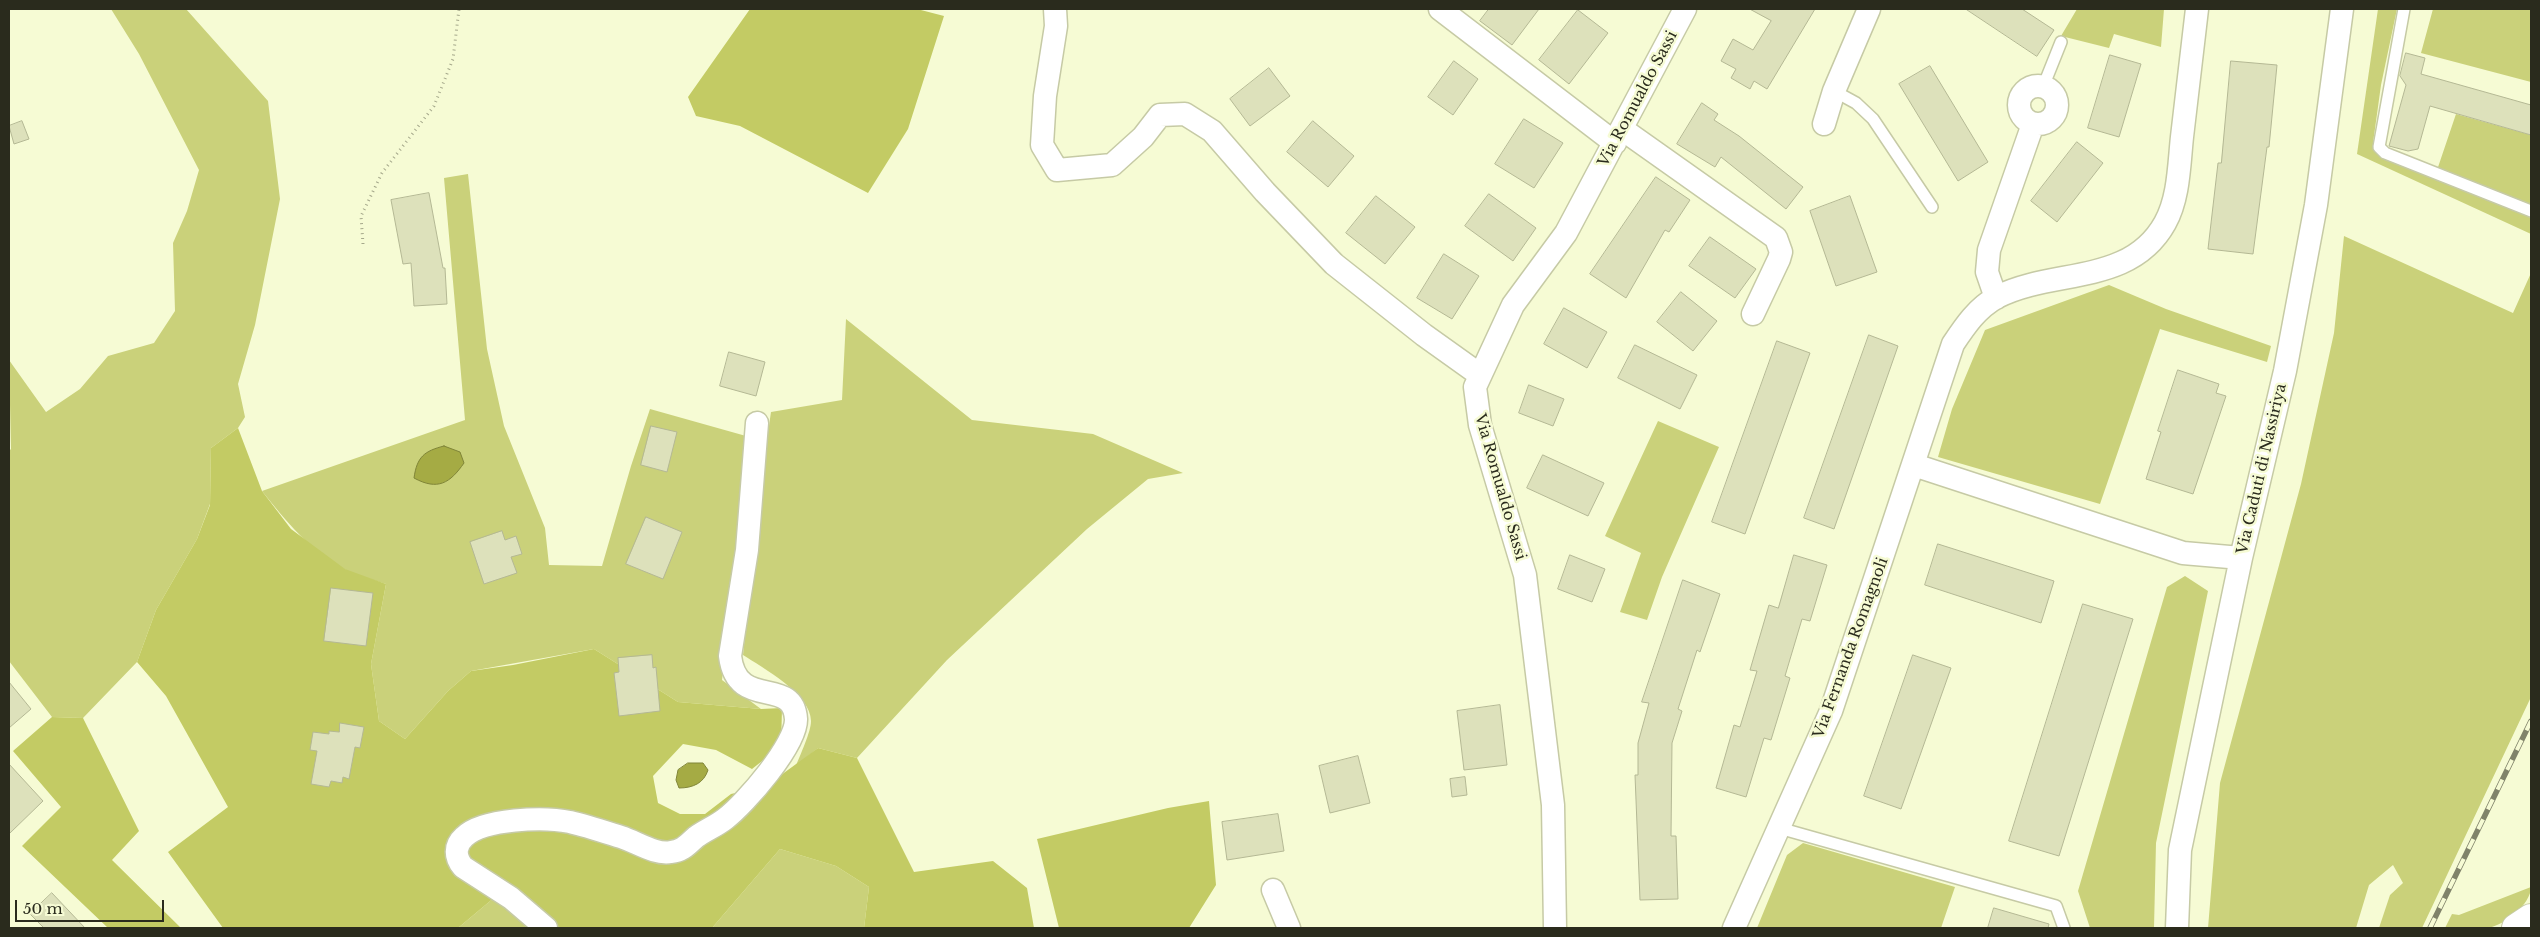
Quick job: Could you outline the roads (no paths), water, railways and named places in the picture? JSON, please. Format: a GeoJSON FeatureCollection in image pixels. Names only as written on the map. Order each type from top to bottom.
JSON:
{"type":"FeatureCollection","features":[{"type":"Feature","properties":{"kind":"main road"},"geometry":{"type":"LineString","coordinates":[[2516,928],[2531,918]]}},
{"type":"Feature","properties":{"kind":"street"},"geometry":{"type":"LineString","coordinates":[[1055,9],[1056,26],[1045,96],[1042,145],[1057,170],[1112,165],[1143,137],[1160,115],[1185,114],[1212,131],[1264,192],[1334,264],[1424,335],[1480,375]]}},
{"type":"Feature","properties":{"kind":"street"},"geometry":{"type":"LineString","coordinates":[[1440,9],[1619,136],[1776,238],[1781,252],[1780,260],[1753,314]]}},
{"type":"Feature","properties":{"kind":"street","name":"Via Romualdo Sassi"},"geometry":{"type":"LineString","coordinates":[[1554,928],[1553,805],[1525,575],[1480,425],[1475,387],[1513,305],[1566,233],[1685,9]]}},
{"type":"Feature","properties":{"kind":"street"},"geometry":{"type":"LineString","coordinates":[[1824,124],[1834,91],[1869,9]]}},
{"type":"Feature","properties":{"kind":"street","name":"Via Fernanda Romagnoli"},"geometry":{"type":"LineString","coordinates":[[1734,928],[1831,711],[1953,344],[1971,317],[1996,298],[2021,288],[2124,263],[2150,244],[2166,221],[2176,191],[2197,9]]}},
{"type":"Feature","properties":{"kind":"street","name":"Via Caduti di Nassiriya"},"geometry":{"type":"LineString","coordinates":[[2177,928],[2180,850],[2241,558],[2285,372],[2316,204],[2342,9]]}},
{"type":"Feature","properties":{"kind":"street"},"geometry":{"type":"LineString","coordinates":[[1996,298],[1987,272],[1989,250],[2033,124],[2047,122],[2056,110],[2055,96],[2043,87]]}},
{"type":"Feature","properties":{"kind":"street"},"geometry":{"type":"LineString","coordinates":[[546,928],[511,898],[463,867],[457,859],[456,852],[462,839],[467,834],[481,826],[537,820],[570,822],[623,837],[659,852],[679,850],[726,819],[783,754],[795,728],[794,709],[789,701],[781,695],[752,690],[743,685],[731,667],[730,656],[746,550],[757,423]]}},
{"type":"Feature","properties":{"kind":"street"},"geometry":{"type":"LineString","coordinates":[[1914,465],[2183,553],[2241,558]]}},
{"type":"Feature","properties":{"kind":"street"},"geometry":{"type":"LineString","coordinates":[[1273,890],[1289,928]]}},
{"type":"Feature","properties":{"kind":"lane"},"geometry":{"type":"LineString","coordinates":[[2404,9],[2379,147],[2385,153],[2531,211]]}},
{"type":"Feature","properties":{"kind":"lane"},"geometry":{"type":"LineString","coordinates":[[2043,87],[2061,42]]}},
{"type":"Feature","properties":{"kind":"lane"},"geometry":{"type":"LineString","coordinates":[[1834,91],[1856,103],[1873,119],[1932,207]]}},
{"type":"Feature","properties":{"kind":"lane"},"geometry":{"type":"LineString","coordinates":[[1779,828],[2056,906],[2064,928]]}},
{"type":"Feature","properties":{"kind":"railway"},"geometry":{"type":"LineString","coordinates":[[2430,928],[2531,721]]}}]}
